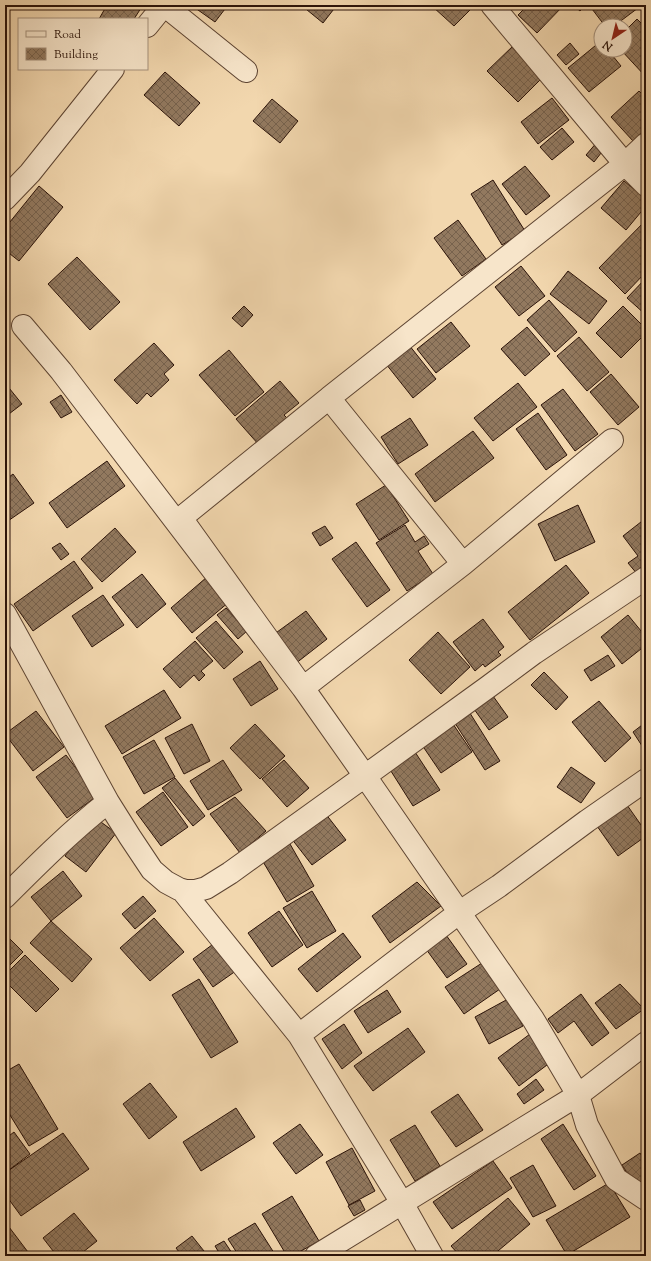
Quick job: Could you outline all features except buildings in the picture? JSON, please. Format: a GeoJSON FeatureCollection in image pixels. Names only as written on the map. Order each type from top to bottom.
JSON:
{"type":"FeatureCollection","features":[{"type":"Feature","properties":{"kind":"street"},"geometry":{"type":"LineString","coordinates":[[148,25],[164,5],[246,71]]}},
{"type":"Feature","properties":{"kind":"street"},"geometry":{"type":"LineString","coordinates":[[492,5],[625,164],[646,185]]}},
{"type":"Feature","properties":{"kind":"street"},"geometry":{"type":"LineString","coordinates":[[5,199],[30,173],[112,70]]}},
{"type":"Feature","properties":{"kind":"street"},"geometry":{"type":"LineString","coordinates":[[646,144],[625,164],[329,398],[181,518],[365,776],[533,1019],[578,1095],[587,1125],[616,1179],[646,1199]]}},
{"type":"Feature","properties":{"kind":"street"},"geometry":{"type":"LineString","coordinates":[[23,326],[61,371],[303,688]]}},
{"type":"Feature","properties":{"kind":"street"},"geometry":{"type":"LineString","coordinates":[[329,398],[463,564]]}},
{"type":"Feature","properties":{"kind":"street"},"geometry":{"type":"LineString","coordinates":[[303,688],[463,564],[612,440]]}},
{"type":"Feature","properties":{"kind":"street"},"geometry":{"type":"LineString","coordinates":[[5,614],[108,802],[152,870],[166,882],[182,890],[195,891],[206,888],[230,873],[534,653],[646,578]]}},
{"type":"Feature","properties":{"kind":"street"},"geometry":{"type":"LineString","coordinates":[[299,1035],[460,912],[500,886],[583,824],[646,780]]}},
{"type":"Feature","properties":{"kind":"street"},"geometry":{"type":"LineString","coordinates":[[5,897],[94,812],[108,802]]}},
{"type":"Feature","properties":{"kind":"street"},"geometry":{"type":"LineString","coordinates":[[182,890],[299,1035],[402,1203],[432,1256]]}},
{"type":"Feature","properties":{"kind":"street"},"geometry":{"type":"LineString","coordinates":[[316,1256],[578,1095],[646,1043]]}}]}
